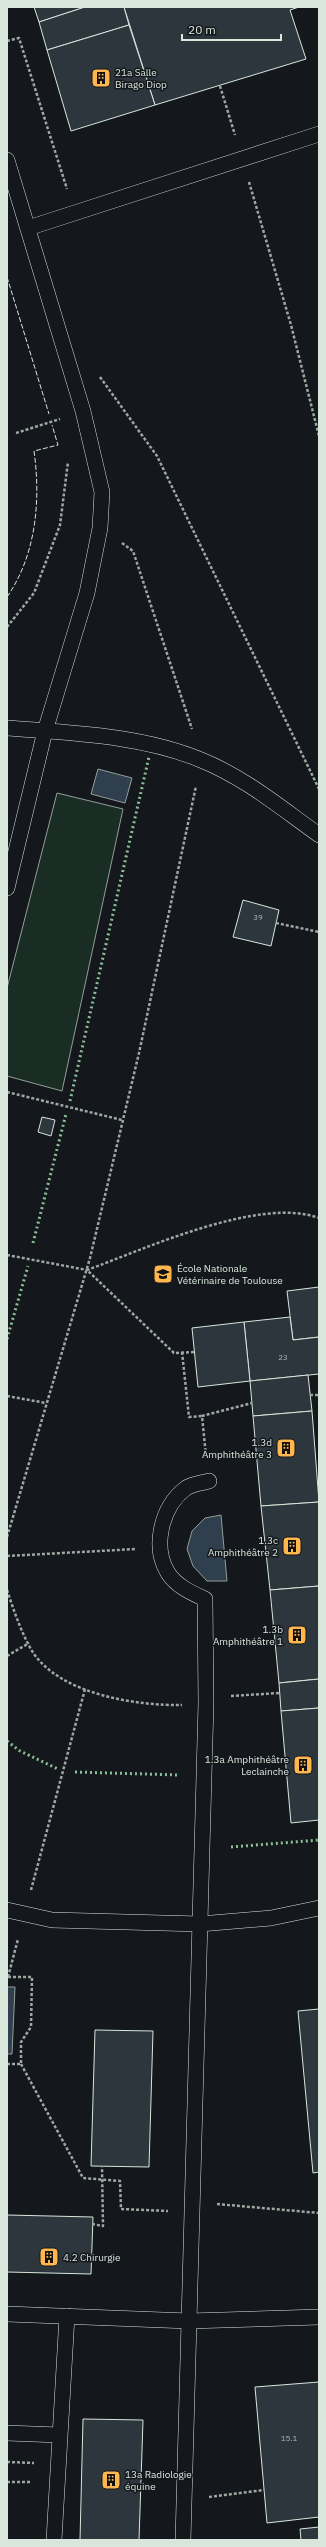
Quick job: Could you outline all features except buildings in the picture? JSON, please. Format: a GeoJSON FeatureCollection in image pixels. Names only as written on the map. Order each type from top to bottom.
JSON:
{"type":"FeatureCollection","features":[{"type":"Feature","properties":{"kind":"lane"},"geometry":{"type":"LineString","coordinates":[[28,228],[319,134]]}},
{"type":"Feature","properties":{"kind":"lane"},"geometry":{"type":"LineString","coordinates":[[7,160],[94,453],[102,492],[100,528],[87,593],[45,731],[7,888]]}},
{"type":"Feature","properties":{"kind":"lane"},"geometry":{"type":"LineString","coordinates":[[7,728],[118,738],[172,750],[202,760],[248,783],[319,834]]}},
{"type":"Feature","properties":{"kind":"lane"},"geometry":{"type":"LineString","coordinates":[[183,2540],[206,1704],[206,1599],[184,1589],[168,1574],[158,1548],[164,1518],[173,1499],[187,1487],[209,1481]]}},
{"type":"Feature","properties":{"kind":"lane"},"geometry":{"type":"LineString","coordinates":[[7,1910],[52,1920],[200,1924],[271,1918],[319,1908]]}},
{"type":"Feature","properties":{"kind":"lane"},"geometry":{"type":"LineString","coordinates":[[7,2314],[189,2321],[319,2317]]}},
{"type":"Feature","properties":{"kind":"lane"},"geometry":{"type":"LineString","coordinates":[[54,2540],[67,2316]]}},
{"type":"Feature","properties":{"kind":"lane"},"geometry":{"type":"LineString","coordinates":[[7,2433],[59,2435]]}},
{"type":"Feature","properties":{"kind":"path"},"geometry":{"type":"LineString","coordinates":[[7,41],[18,38],[74,213]]}},
{"type":"Feature","properties":{"kind":"path"},"geometry":{"type":"LineString","coordinates":[[220,86],[243,158],[291,325],[319,436]]}},
{"type":"Feature","properties":{"kind":"path"},"geometry":{"type":"LineString","coordinates":[[97,371],[156,456],[319,789]]}},
{"type":"Feature","properties":{"kind":"path"},"geometry":{"type":"LineString","coordinates":[[60,411],[63,425]]}},
{"type":"Feature","properties":{"kind":"path"},"geometry":{"type":"LineString","coordinates":[[16,433],[62,418]]}},
{"type":"Feature","properties":{"kind":"path"},"geometry":{"type":"LineString","coordinates":[[7,627],[34,593],[60,525],[68,461],[67,454]]}},
{"type":"Feature","properties":{"kind":"path"},"geometry":{"type":"LineString","coordinates":[[7,1537],[87,1270],[139,1053],[202,760],[133,551],[100,528]]}},
{"type":"Feature","properties":{"kind":"path"},"geometry":{"type":"LineString","coordinates":[[276,924],[319,932]]}},
{"type":"Feature","properties":{"kind":"path"},"geometry":{"type":"LineString","coordinates":[[7,1092],[122,1120]]}},
{"type":"Feature","properties":{"kind":"path"},"geometry":{"type":"LineString","coordinates":[[7,1255],[87,1270],[188,1233],[249,1216],[287,1213],[319,1218]]}},
{"type":"Feature","properties":{"kind":"path"},"geometry":{"type":"LineString","coordinates":[[87,1270],[174,1353],[194,1352]]}},
{"type":"Feature","properties":{"kind":"path"},"geometry":{"type":"LineString","coordinates":[[182,1352],[189,1417],[202,1416],[252,1403]]}},
{"type":"Feature","properties":{"kind":"path"},"geometry":{"type":"LineString","coordinates":[[310,1395],[319,1395]]}},
{"type":"Feature","properties":{"kind":"path"},"geometry":{"type":"LineString","coordinates":[[7,1396],[46,1403]]}},
{"type":"Feature","properties":{"kind":"path"},"geometry":{"type":"LineString","coordinates":[[202,1416],[206,1451]]}},
{"type":"Feature","properties":{"kind":"path"},"geometry":{"type":"LineString","coordinates":[[7,1556],[158,1548]]}},
{"type":"Feature","properties":{"kind":"path"},"geometry":{"type":"LineString","coordinates":[[7,1590],[16,1620],[33,1652],[61,1680],[116,1699],[169,1705],[206,1704]]}},
{"type":"Feature","properties":{"kind":"path"},"geometry":{"type":"LineString","coordinates":[[7,1656],[28,1643]]}},
{"type":"Feature","properties":{"kind":"path"},"geometry":{"type":"LineString","coordinates":[[85,1689],[8,1977],[32,1977],[31,2028],[21,2042],[21,2064],[83,2178],[120,2181],[121,2209],[193,2206],[319,2213]]}},
{"type":"Feature","properties":{"kind":"path"},"geometry":{"type":"LineString","coordinates":[[235,1696],[280,1693]]}},
{"type":"Feature","properties":{"kind":"path"},"geometry":{"type":"LineString","coordinates":[[7,2064],[21,2064]]}},
{"type":"Feature","properties":{"kind":"path"},"geometry":{"type":"LineString","coordinates":[[92,2224],[103,2226],[102,2166]]}},
{"type":"Feature","properties":{"kind":"path"},"geometry":{"type":"LineString","coordinates":[[184,2500],[264,2490]]}},
{"type":"Feature","properties":{"kind":"green space"},"geometry":{"type":"Polygon","coordinates":[[[57,793],[123,809],[62,1091],[7,1076],[7,988],[57,793]]]}},
{"type":"Feature","properties":{"kind":"water"},"geometry":{"type":"Polygon","coordinates":[[[98,769],[132,778],[125,803],[91,794],[98,769]]]}},
{"type":"Feature","properties":{"kind":"water"},"geometry":{"type":"Polygon","coordinates":[[[221,1515],[227,1581],[207,1581],[193,1566],[187,1549],[192,1531],[205,1518],[221,1515]]]}},
{"type":"Feature","properties":{"kind":"water"},"geometry":{"type":"Polygon","coordinates":[[[7,1987],[15,1987],[12,2054],[7,2054],[7,1987]]]}},
{"type":"Feature","properties":{"kind":"hedge"},"geometry":{"type":"LineString","coordinates":[[70,1101],[149,757]]}},
{"type":"Feature","properties":{"kind":"hedge"},"geometry":{"type":"LineString","coordinates":[[33,1243],[66,1114]]}},
{"type":"Feature","properties":{"kind":"hedge"},"geometry":{"type":"LineString","coordinates":[[7,1339],[28,1266]]}},
{"type":"Feature","properties":{"kind":"hedge"},"geometry":{"type":"LineString","coordinates":[[7,1741],[20,1751],[58,1769]]}},
{"type":"Feature","properties":{"kind":"hedge"},"geometry":{"type":"LineString","coordinates":[[75,1772],[179,1775]]}},
{"type":"Feature","properties":{"kind":"hedge"},"geometry":{"type":"LineString","coordinates":[[231,1847],[319,1840]]}},
{"type":"Feature","properties":{"kind":"fence"},"geometry":{"type":"LineString","coordinates":[[7,277],[49,414]]}},
{"type":"Feature","properties":{"kind":"fence"},"geometry":{"type":"LineString","coordinates":[[7,597],[17,581],[24,564],[34,527],[37,489],[34,451],[58,445],[52,425]]}},
{"type":"Feature","properties":{"kind":"place","name":"21a Salle Birago Diop"},"geometry":{"type":"Point","coordinates":[101,78]}},
{"type":"Feature","properties":{"kind":"place","name":"École Nationale Vétérinaire de Toulouse"},"geometry":{"type":"Point","coordinates":[163,1274]}},
{"type":"Feature","properties":{"kind":"place","name":"1.3d Amphithéâtre 3"},"geometry":{"type":"Point","coordinates":[286,1448]}},
{"type":"Feature","properties":{"kind":"place","name":"1.3c Amphithéâtre 2"},"geometry":{"type":"Point","coordinates":[292,1546]}},
{"type":"Feature","properties":{"kind":"place","name":"1.3b Amphithéâtre 1"},"geometry":{"type":"Point","coordinates":[297,1635]}},
{"type":"Feature","properties":{"kind":"place","name":"1.3a Amphithéâtre Leclainche"},"geometry":{"type":"Point","coordinates":[303,1765]}},
{"type":"Feature","properties":{"kind":"place","name":"4.2 Chirurgie"},"geometry":{"type":"Point","coordinates":[49,2257]}},
{"type":"Feature","properties":{"kind":"place","name":"13a Radiologie équine"},"geometry":{"type":"Point","coordinates":[111,2480]}}]}
